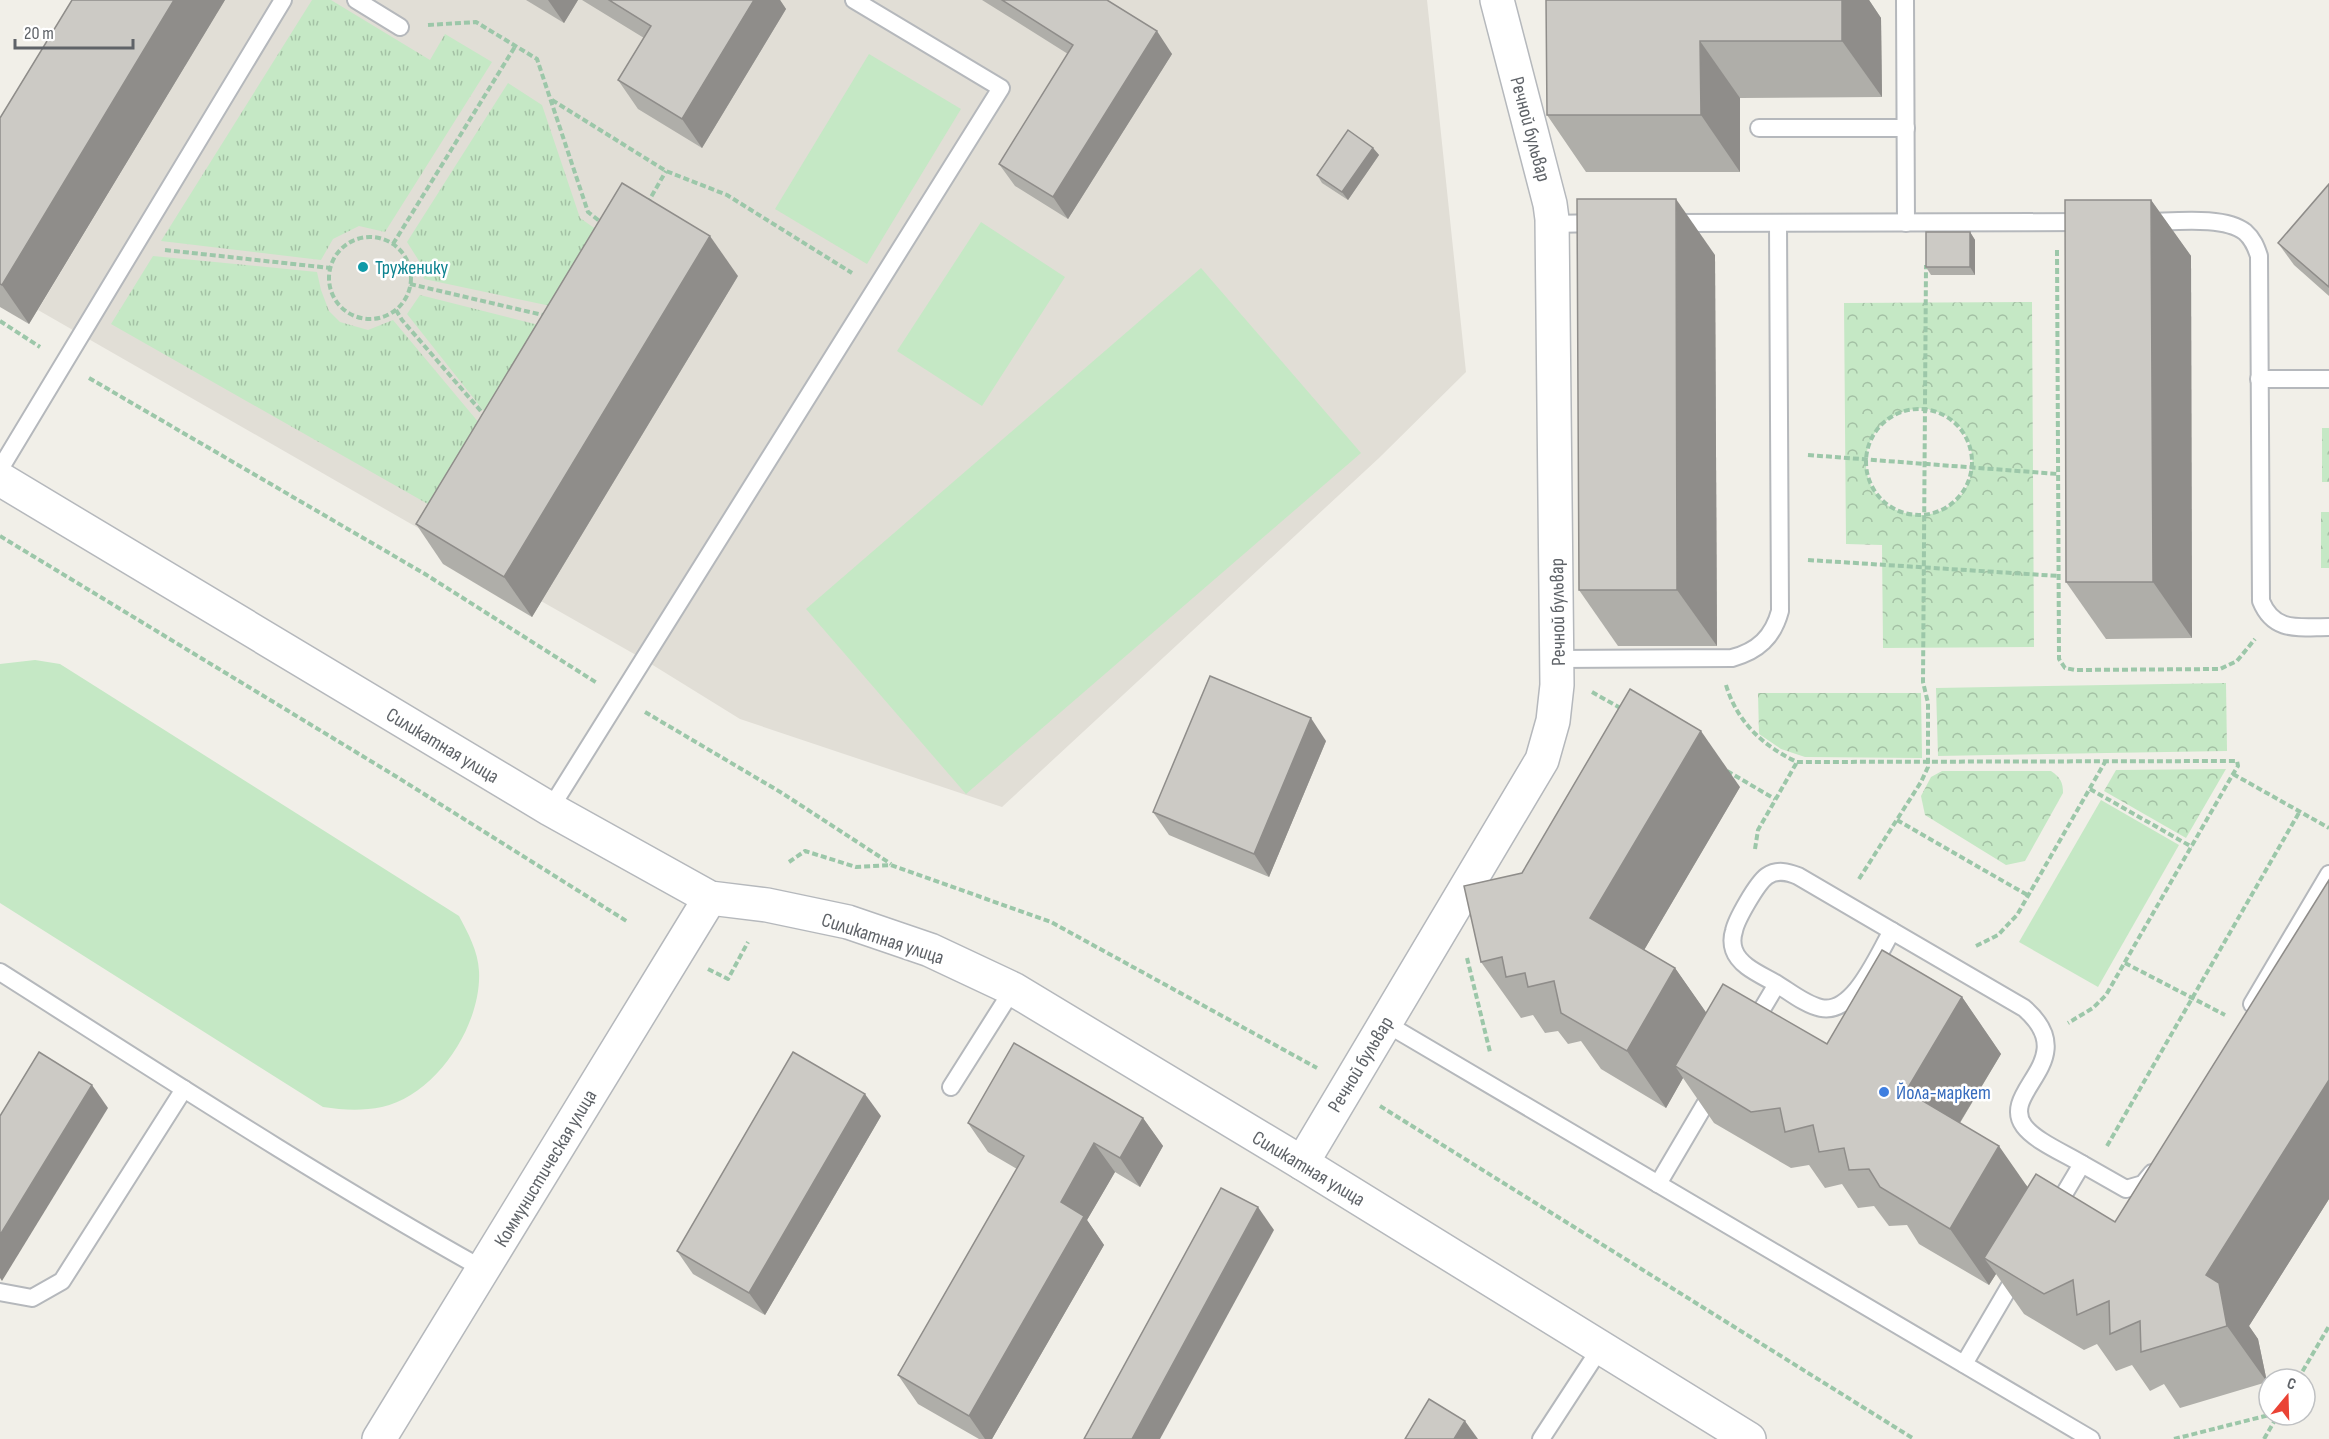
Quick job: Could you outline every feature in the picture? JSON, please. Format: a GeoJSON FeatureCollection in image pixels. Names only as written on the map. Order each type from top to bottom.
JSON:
{"type":"FeatureCollection","features":[{"type":"Feature","properties":{"kind":"street","name":"Речной бульвар"},"geometry":{"type":"LineString","coordinates":[[1302,1163],[1542,760],[1555,711],[1557,659],[1551,208],[1497,0]]}},
{"type":"Feature","properties":{"kind":"street","name":"Силикатная улица"},"geometry":{"type":"LineString","coordinates":[[0,479],[550,809],[710,898],[767,905],[848,922],[930,950],[1013,989],[1302,1163],[1749,1439]]}},
{"type":"Feature","properties":{"kind":"street","name":"Коммунистическая улица"},"geometry":{"type":"LineString","coordinates":[[379,1439],[710,898]]}},
{"type":"Feature","properties":{"kind":"lane"},"geometry":{"type":"LineString","coordinates":[[0,469],[283,0]]}},
{"type":"Feature","properties":{"kind":"lane"},"geometry":{"type":"LineString","coordinates":[[356,0],[400,27]]}},
{"type":"Feature","properties":{"kind":"lane"},"geometry":{"type":"LineString","coordinates":[[550,809],[1001,88],[854,0]]}},
{"type":"Feature","properties":{"kind":"lane"},"geometry":{"type":"LineString","coordinates":[[1905,0],[1906,223]]}},
{"type":"Feature","properties":{"kind":"lane"},"geometry":{"type":"LineString","coordinates":[[1759,128],[1906,128]]}},
{"type":"Feature","properties":{"kind":"lane"},"geometry":{"type":"LineString","coordinates":[[1651,223],[2103,222]]}},
{"type":"Feature","properties":{"kind":"lane"},"geometry":{"type":"LineString","coordinates":[[2126,222],[2217,222],[2232,225],[2245,232],[2253,242],[2259,256],[2261,601],[2271,619],[2290,627],[2329,627]]}},
{"type":"Feature","properties":{"kind":"lane"},"geometry":{"type":"LineString","coordinates":[[1552,224],[1617,223]]}},
{"type":"Feature","properties":{"kind":"lane"},"geometry":{"type":"LineString","coordinates":[[1557,659],[1732,658],[1747,654],[1769,637],[1777,623],[1780,611],[1778,223]]}},
{"type":"Feature","properties":{"kind":"lane"},"geometry":{"type":"LineString","coordinates":[[2259,379],[2329,379]]}},
{"type":"Feature","properties":{"kind":"lane"},"geometry":{"type":"LineString","coordinates":[[1892,931],[1855,993],[1841,1006],[1821,1008],[1745,965],[1734,950],[1732,939],[1734,929],[1759,885],[1767,877],[1776,872],[1787,872],[1798,876],[2024,1008],[2035,1018],[2044,1036],[2046,1047],[2044,1060],[2019,1104],[2021,1121],[2032,1134],[2121,1187],[2132,1189],[2147,1181],[2162,1155]]}},
{"type":"Feature","properties":{"kind":"lane"},"geometry":{"type":"LineString","coordinates":[[2240,1024],[2329,874]]}},
{"type":"Feature","properties":{"kind":"lane"},"geometry":{"type":"LineString","coordinates":[[0,972],[408,1227],[483,1269]]}},
{"type":"Feature","properties":{"kind":"lane"},"geometry":{"type":"LineString","coordinates":[[1741,1044],[1777,984]]}},
{"type":"Feature","properties":{"kind":"lane"},"geometry":{"type":"LineString","coordinates":[[951,1087],[1013,989]]}},
{"type":"Feature","properties":{"kind":"lane"},"geometry":{"type":"LineString","coordinates":[[1385,1023],[2091,1439]]}},
{"type":"Feature","properties":{"kind":"lane"},"geometry":{"type":"LineString","coordinates":[[1658,1184],[1723,1074]]}},
{"type":"Feature","properties":{"kind":"lane"},"geometry":{"type":"LineString","coordinates":[[0,1292],[32,1299],[62,1281],[184,1089]]}},
{"type":"Feature","properties":{"kind":"lane"},"geometry":{"type":"LineString","coordinates":[[2046,1224],[2088,1167]]}},
{"type":"Feature","properties":{"kind":"lane"},"geometry":{"type":"LineString","coordinates":[[1964,1364],[2029,1254]]}},
{"type":"Feature","properties":{"kind":"lane"},"geometry":{"type":"LineString","coordinates":[[1541,1439],[1600,1347]]}},
{"type":"Feature","properties":{"kind":"path"},"geometry":{"type":"LineString","coordinates":[[400,27],[476,22],[537,58],[588,212],[603,223]]}},
{"type":"Feature","properties":{"kind":"path"},"geometry":{"type":"LineString","coordinates":[[393,244],[516,45]]}},
{"type":"Feature","properties":{"kind":"path"},"geometry":{"type":"LineString","coordinates":[[552,100],[666,171],[727,195],[876,288]]}},
{"type":"Feature","properties":{"kind":"path"},"geometry":{"type":"LineString","coordinates":[[644,210],[666,171]]}},
{"type":"Feature","properties":{"kind":"path"},"geometry":{"type":"LineString","coordinates":[[2057,222],[2059,660],[2065,668],[2070,670],[2220,669],[2237,661],[2271,619]]}},
{"type":"Feature","properties":{"kind":"path"},"geometry":{"type":"LineString","coordinates":[[1844,903],[1924,777],[1929,762],[1928,703],[1923,682],[1927,223]]}},
{"type":"Feature","properties":{"kind":"path"},"geometry":{"type":"LineString","coordinates":[[381,238],[393,244],[408,262],[410,284],[408,294],[396,310],[385,316],[360,318],[339,304],[332,293],[329,281],[330,268],[335,256],[355,239],[381,238]]}},
{"type":"Feature","properties":{"kind":"path"},"geometry":{"type":"LineString","coordinates":[[134,248],[330,268]]}},
{"type":"Feature","properties":{"kind":"path"},"geometry":{"type":"LineString","coordinates":[[410,284],[554,318]]}},
{"type":"Feature","properties":{"kind":"path"},"geometry":{"type":"LineString","coordinates":[[396,310],[402,320],[491,422]]}},
{"type":"Feature","properties":{"kind":"path"},"geometry":{"type":"LineString","coordinates":[[0,321],[64,363],[425,574],[619,697],[782,793],[891,865]]}},
{"type":"Feature","properties":{"kind":"path"},"geometry":{"type":"LineString","coordinates":[[1925,408],[1951,419],[1961,428],[1972,453],[1972,467],[1970,479],[1958,500],[1948,507],[1924,515],[1911,515],[1899,512],[1878,496],[1866,472],[1866,459],[1872,438],[1884,421],[1897,413],[1925,408]]}},
{"type":"Feature","properties":{"kind":"path"},"geometry":{"type":"LineString","coordinates":[[1779,453],[2058,474]]}},
{"type":"Feature","properties":{"kind":"path"},"geometry":{"type":"LineString","coordinates":[[0,536],[398,777],[628,922]]}},
{"type":"Feature","properties":{"kind":"path"},"geometry":{"type":"LineString","coordinates":[[1780,558],[2059,576]]}},
{"type":"Feature","properties":{"kind":"path"},"geometry":{"type":"LineString","coordinates":[[1720,658],[1728,692],[1740,716],[1766,745],[1797,762],[2235,760],[2238,764],[2233,774],[2125,963],[2099,1003],[2044,1036]]}},
{"type":"Feature","properties":{"kind":"path"},"geometry":{"type":"LineString","coordinates":[[1589,690],[1630,714]]}},
{"type":"Feature","properties":{"kind":"path"},"geometry":{"type":"LineString","coordinates":[[1946,962],[2005,929],[2017,915],[2106,761]]}},
{"type":"Feature","properties":{"kind":"path"},"geometry":{"type":"LineString","coordinates":[[1759,885],[1756,837],[1797,762]]}},
{"type":"Feature","properties":{"kind":"path"},"geometry":{"type":"LineString","coordinates":[[1724,769],[1775,799]]}},
{"type":"Feature","properties":{"kind":"path"},"geometry":{"type":"LineString","coordinates":[[2233,774],[2329,828]]}},
{"type":"Feature","properties":{"kind":"path"},"geometry":{"type":"LineString","coordinates":[[2090,789],[2192,847]]}},
{"type":"Feature","properties":{"kind":"path"},"geometry":{"type":"LineString","coordinates":[[2088,1167],[2192,998],[2300,811]]}},
{"type":"Feature","properties":{"kind":"path"},"geometry":{"type":"LineString","coordinates":[[1897,820],[2029,896]]}},
{"type":"Feature","properties":{"kind":"path"},"geometry":{"type":"LineString","coordinates":[[707,968],[728,979],[748,942]]}},
{"type":"Feature","properties":{"kind":"path"},"geometry":{"type":"LineString","coordinates":[[1465,950],[1500,1091]]}},
{"type":"Feature","properties":{"kind":"path"},"geometry":{"type":"LineString","coordinates":[[2125,963],[2240,1024]]}},
{"type":"Feature","properties":{"kind":"path"},"geometry":{"type":"LineString","coordinates":[[2305,1367],[2329,1326]]}},
{"type":"Feature","properties":{"kind":"path"},"geometry":{"type":"LineString","coordinates":[[2174,1439],[2257,1418]]}},
{"type":"Feature","properties":{"kind":"shaded area"},"geometry":{"type":"Polygon","coordinates":[[[225,0],[1427,0],[1466,372],[1379,458],[1002,807],[740,719],[643,659],[541,601],[738,276],[453,548],[38,310],[225,0]]]}},
{"type":"Feature","properties":{"kind":"green space"},"geometry":{"type":"Polygon","coordinates":[[[312,0],[331,0],[430,60],[445,34],[492,62],[385,232],[359,226],[333,239],[321,260],[161,241],[312,0]]]}},
{"type":"Feature","properties":{"kind":"green space"},"geometry":{"type":"Polygon","coordinates":[[[869,54],[961,109],[867,264],[775,209],[869,54]]]}},
{"type":"Feature","properties":{"kind":"green space"},"geometry":{"type":"Polygon","coordinates":[[[508,83],[542,105],[580,218],[620,246],[579,312],[424,279],[419,261],[407,242],[508,83]]]}},
{"type":"Feature","properties":{"kind":"green space"},"geometry":{"type":"Polygon","coordinates":[[[981,222],[1065,277],[982,406],[897,351],[981,222]]]}},
{"type":"Feature","properties":{"kind":"green space"},"geometry":{"type":"Polygon","coordinates":[[[153,256],[317,272],[329,311],[340,322],[368,330],[393,320],[500,448],[456,520],[111,324],[153,256]]]}},
{"type":"Feature","properties":{"kind":"green space"},"geometry":{"type":"Polygon","coordinates":[[[1201,268],[1361,453],[966,794],[806,609],[1201,268]]]}},
{"type":"Feature","properties":{"kind":"green space"},"geometry":{"type":"Polygon","coordinates":[[[420,295],[570,333],[506,439],[407,314],[420,295]]]}},
{"type":"Feature","properties":{"kind":"green space"},"geometry":{"type":"Polygon","coordinates":[[[2032,302],[2034,647],[1883,648],[1882,545],[1846,544],[1844,303],[2032,302]],[[1925,408],[1899,413],[1880,426],[1870,443],[1866,462],[1869,481],[1880,498],[1897,510],[1920,515],[1945,509],[1957,500],[1964,491],[1972,469],[1970,446],[1960,427],[1948,417],[1925,408]]]}},
{"type":"Feature","properties":{"kind":"green space"},"geometry":{"type":"Polygon","coordinates":[[[2322,428],[2329,428],[2329,482],[2322,482],[2322,428]]]}},
{"type":"Feature","properties":{"kind":"green space"},"geometry":{"type":"Polygon","coordinates":[[[2321,512],[2329,512],[2329,568],[2321,568],[2321,512]]]}},
{"type":"Feature","properties":{"kind":"green space"},"geometry":{"type":"Polygon","coordinates":[[[35,660],[60,664],[459,916],[477,956],[478,992],[464,1035],[452,1055],[437,1073],[402,1100],[382,1107],[352,1110],[323,1107],[0,903],[0,664],[35,660]]]}},
{"type":"Feature","properties":{"kind":"green space"},"geometry":{"type":"Polygon","coordinates":[[[2226,683],[2227,751],[1938,756],[1936,688],[2226,683]]]}},
{"type":"Feature","properties":{"kind":"green space"},"geometry":{"type":"Polygon","coordinates":[[[1758,693],[1921,693],[1922,758],[1805,757],[1781,749],[1759,734],[1758,693]]]}},
{"type":"Feature","properties":{"kind":"green space"},"geometry":{"type":"Polygon","coordinates":[[[2226,769],[2186,838],[2104,791],[2116,770],[2226,769]]]}},
{"type":"Feature","properties":{"kind":"green space"},"geometry":{"type":"Polygon","coordinates":[[[1942,771],[2051,771],[2060,780],[2063,793],[2025,861],[2006,865],[1925,815],[1921,796],[1931,777],[1942,771]]]}},
{"type":"Feature","properties":{"kind":"green space"},"geometry":{"type":"Polygon","coordinates":[[[2101,800],[2179,845],[2098,987],[2019,942],[2101,800]]]}},
{"type":"Feature","properties":{"kind":"building"},"geometry":{"type":"Polygon","coordinates":[[[72,0],[174,0],[2,285],[0,284],[0,118],[72,0]]]}},
{"type":"Feature","properties":{"kind":"building"},"geometry":{"type":"Polygon","coordinates":[[[609,0],[754,0],[682,119],[618,80],[651,26],[609,0]]]}},
{"type":"Feature","properties":{"kind":"building"},"geometry":{"type":"Polygon","coordinates":[[[1002,0],[1107,0],[1157,31],[1053,197],[999,164],[1073,45],[1002,0]]]}},
{"type":"Feature","properties":{"kind":"building"},"geometry":{"type":"Polygon","coordinates":[[[1546,0],[1842,0],[1842,41],[1700,41],[1701,115],[1547,115],[1546,0]]]}},
{"type":"Feature","properties":{"kind":"building"},"geometry":{"type":"Polygon","coordinates":[[[1348,130],[1373,148],[1342,192],[1317,175],[1348,130]]]}},
{"type":"Feature","properties":{"kind":"building"},"geometry":{"type":"Polygon","coordinates":[[[622,183],[710,236],[504,577],[416,524],[622,183]]]}},
{"type":"Feature","properties":{"kind":"building"},"geometry":{"type":"Polygon","coordinates":[[[2329,184],[2329,287],[2278,243],[2329,184]]]}},
{"type":"Feature","properties":{"kind":"building"},"geometry":{"type":"Polygon","coordinates":[[[1577,199],[1676,199],[1677,590],[1579,590],[1577,199]]]}},
{"type":"Feature","properties":{"kind":"building"},"geometry":{"type":"Polygon","coordinates":[[[2065,200],[2151,200],[2153,582],[2066,582],[2065,200]]]}},
{"type":"Feature","properties":{"kind":"building"},"geometry":{"type":"Polygon","coordinates":[[[1926,232],[1970,232],[1970,267],[1926,267],[1926,232]]]}},
{"type":"Feature","properties":{"kind":"building"},"geometry":{"type":"Polygon","coordinates":[[[1210,676],[1311,718],[1254,854],[1153,812],[1210,676]]]}},
{"type":"Feature","properties":{"kind":"building"},"geometry":{"type":"Polygon","coordinates":[[[1630,689],[1701,731],[1590,918],[1675,968],[1627,1051],[1561,1013],[1554,981],[1528,987],[1525,973],[1506,977],[1502,957],[1481,962],[1464,886],[1522,873],[1630,689]]]}},
{"type":"Feature","properties":{"kind":"building"},"geometry":{"type":"Polygon","coordinates":[[[2329,880],[2329,1080],[2206,1275],[2219,1283],[2227,1326],[2141,1352],[2140,1321],[2110,1334],[2109,1301],[2077,1315],[2073,1280],[2044,1294],[1984,1258],[2036,1174],[2115,1222],[2329,880]]]}},
{"type":"Feature","properties":{"kind":"building"},"geometry":{"type":"Polygon","coordinates":[[[1882,950],[1962,997],[1906,1091],[1999,1146],[1950,1229],[1880,1187],[1869,1169],[1849,1170],[1844,1148],[1819,1152],[1813,1125],[1785,1132],[1780,1108],[1751,1112],[1675,1066],[1723,984],[1827,1044],[1882,950]]]}},
{"type":"Feature","properties":{"kind":"building"},"geometry":{"type":"Polygon","coordinates":[[[1014,1043],[1143,1118],[1120,1158],[1094,1143],[1061,1202],[1084,1216],[969,1416],[898,1375],[1024,1156],[968,1123],[1014,1043]]]}},
{"type":"Feature","properties":{"kind":"building"},"geometry":{"type":"Polygon","coordinates":[[[39,1052],[92,1085],[0,1235],[0,1116],[39,1052]]]}},
{"type":"Feature","properties":{"kind":"building"},"geometry":{"type":"Polygon","coordinates":[[[793,1052],[865,1094],[749,1293],[677,1251],[793,1052]]]}},
{"type":"Feature","properties":{"kind":"building"},"geometry":{"type":"Polygon","coordinates":[[[1221,1188],[1258,1207],[1132,1439],[1084,1439],[1221,1188]]]}},
{"type":"Feature","properties":{"kind":"building"},"geometry":{"type":"Polygon","coordinates":[[[1429,1399],[1465,1421],[1454,1439],[1405,1439],[1429,1399]]]}},
{"type":"Feature","properties":{"kind":"place","name":"Труженику"},"geometry":{"type":"Point","coordinates":[363,267]}},
{"type":"Feature","properties":{"kind":"place","name":"Йола-маркет"},"geometry":{"type":"Point","coordinates":[1884,1092]}}]}
